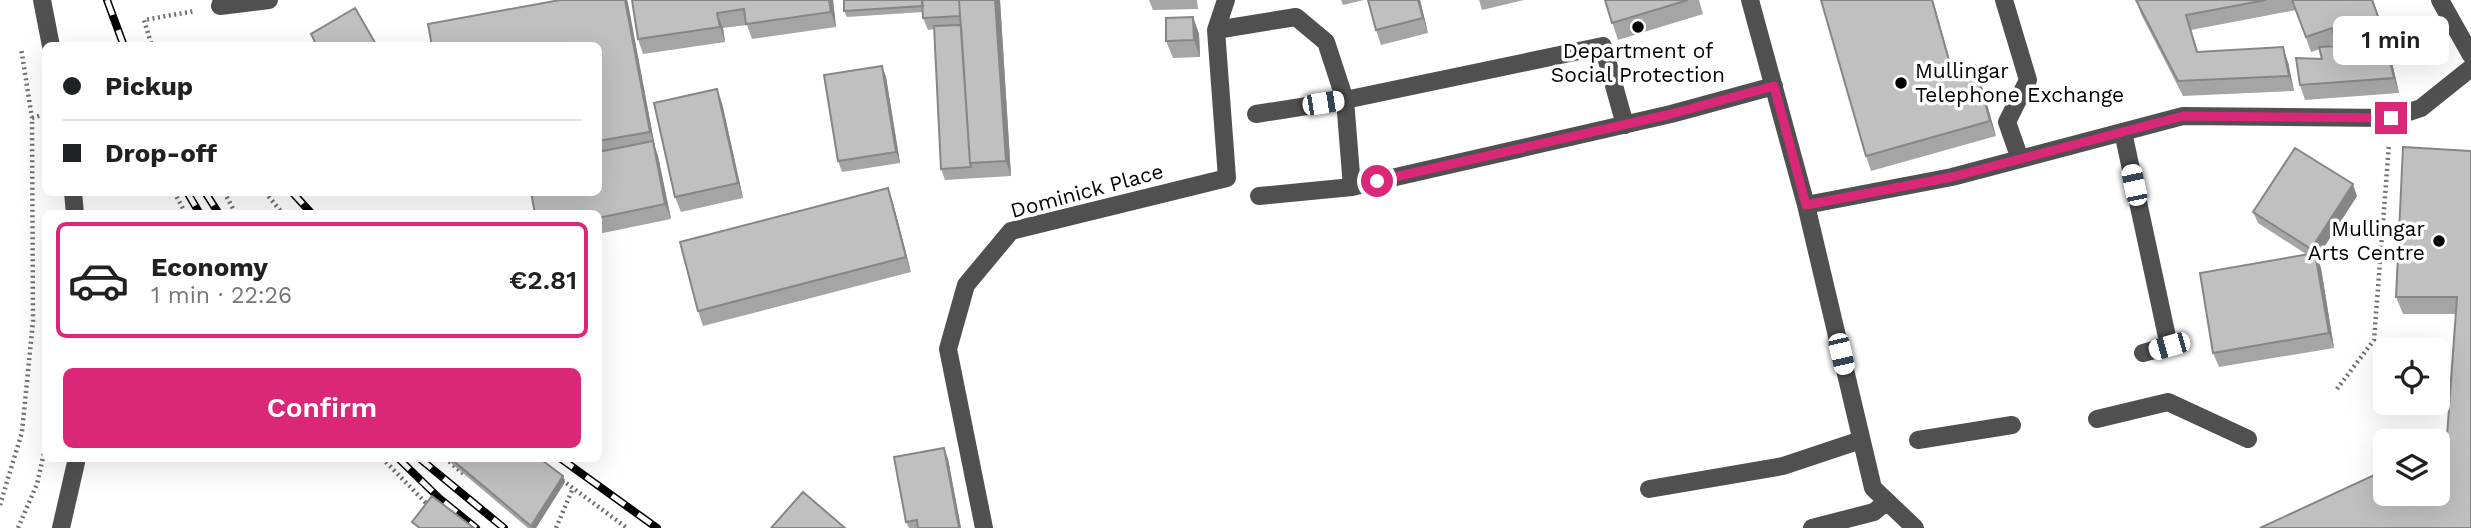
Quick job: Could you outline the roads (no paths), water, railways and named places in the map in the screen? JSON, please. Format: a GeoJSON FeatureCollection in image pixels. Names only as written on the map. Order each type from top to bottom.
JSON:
{"type":"FeatureCollection","features":[{"type":"Feature","properties":{"kind":"street"},"geometry":{"type":"LineString","coordinates":[[42,0],[50,42]]}},
{"type":"Feature","properties":{"kind":"street"},"geometry":{"type":"LineString","coordinates":[[221,3],[270,0]]}},
{"type":"Feature","properties":{"kind":"street","name":"Dominick Place"},"geometry":{"type":"LineString","coordinates":[[984,528],[948,349],[966,285],[1011,231],[1227,177],[1216,30],[1226,0]]}},
{"type":"Feature","properties":{"kind":"street"},"geometry":{"type":"LineString","coordinates":[[1750,0],[1806,205],[1873,488],[1915,528]]}},
{"type":"Feature","properties":{"kind":"street"},"geometry":{"type":"LineString","coordinates":[[2004,0],[2028,80],[2007,122],[2020,159]]}},
{"type":"Feature","properties":{"kind":"street"},"geometry":{"type":"LineString","coordinates":[[2440,0],[2471,55]]}},
{"type":"Feature","properties":{"kind":"street"},"geometry":{"type":"LineString","coordinates":[[1216,30],[1296,17],[1325,42],[1345,100],[1352,187]]}},
{"type":"Feature","properties":{"kind":"street"},"geometry":{"type":"LineString","coordinates":[[1256,114],[1345,100],[1603,46],[1625,125]]}},
{"type":"Feature","properties":{"kind":"street"},"geometry":{"type":"LineString","coordinates":[[1806,205],[1952,177],[2183,116],[2391,118],[2421,108],[2471,68]]}},
{"type":"Feature","properties":{"kind":"street"},"geometry":{"type":"LineString","coordinates":[[1259,196],[1352,187],[1625,125],[1774,86]]}},
{"type":"Feature","properties":{"kind":"street"},"geometry":{"type":"LineString","coordinates":[[2123,132],[2169,346],[2144,353]]}},
{"type":"Feature","properties":{"kind":"street"},"geometry":{"type":"LineString","coordinates":[[2097,419],[2168,402],[2248,439]]}},
{"type":"Feature","properties":{"kind":"street"},"geometry":{"type":"LineString","coordinates":[[1917,440],[2012,425]]}},
{"type":"Feature","properties":{"kind":"street"},"geometry":{"type":"LineString","coordinates":[[1649,489],[1783,466],[1861,440]]}},
{"type":"Feature","properties":{"kind":"street"},"geometry":{"type":"LineString","coordinates":[[61,528],[76,462]]}},
{"type":"Feature","properties":{"kind":"street"},"geometry":{"type":"LineString","coordinates":[[1812,528],[1874,512],[1887,501]]}},
{"type":"Feature","properties":{"kind":"railway"},"geometry":{"type":"LineString","coordinates":[[107,0],[123,42]]}},
{"type":"Feature","properties":{"kind":"railway"},"geometry":{"type":"LineString","coordinates":[[189,196],[198,210]]}},
{"type":"Feature","properties":{"kind":"railway"},"geometry":{"type":"LineString","coordinates":[[208,196],[216,210]]}},
{"type":"Feature","properties":{"kind":"railway"},"geometry":{"type":"LineString","coordinates":[[296,196],[308,210]]}},
{"type":"Feature","properties":{"kind":"railway"},"geometry":{"type":"LineString","coordinates":[[402,462],[439,498],[476,528]]}},
{"type":"Feature","properties":{"kind":"railway"},"geometry":{"type":"LineString","coordinates":[[424,462],[504,528]]}},
{"type":"Feature","properties":{"kind":"railway"},"geometry":{"type":"LineString","coordinates":[[566,462],[657,528]]}},
{"type":"Feature","properties":{"kind":"place","name":"Department of Social Protection"},"geometry":{"type":"Point","coordinates":[1638,27]}},
{"type":"Feature","properties":{"kind":"place","name":"Mullingar Telephone Exchange"},"geometry":{"type":"Point","coordinates":[1901,83]}},
{"type":"Feature","properties":{"kind":"place","name":"Mullingar Arts Centre"},"geometry":{"type":"Point","coordinates":[2439,241]}}]}
